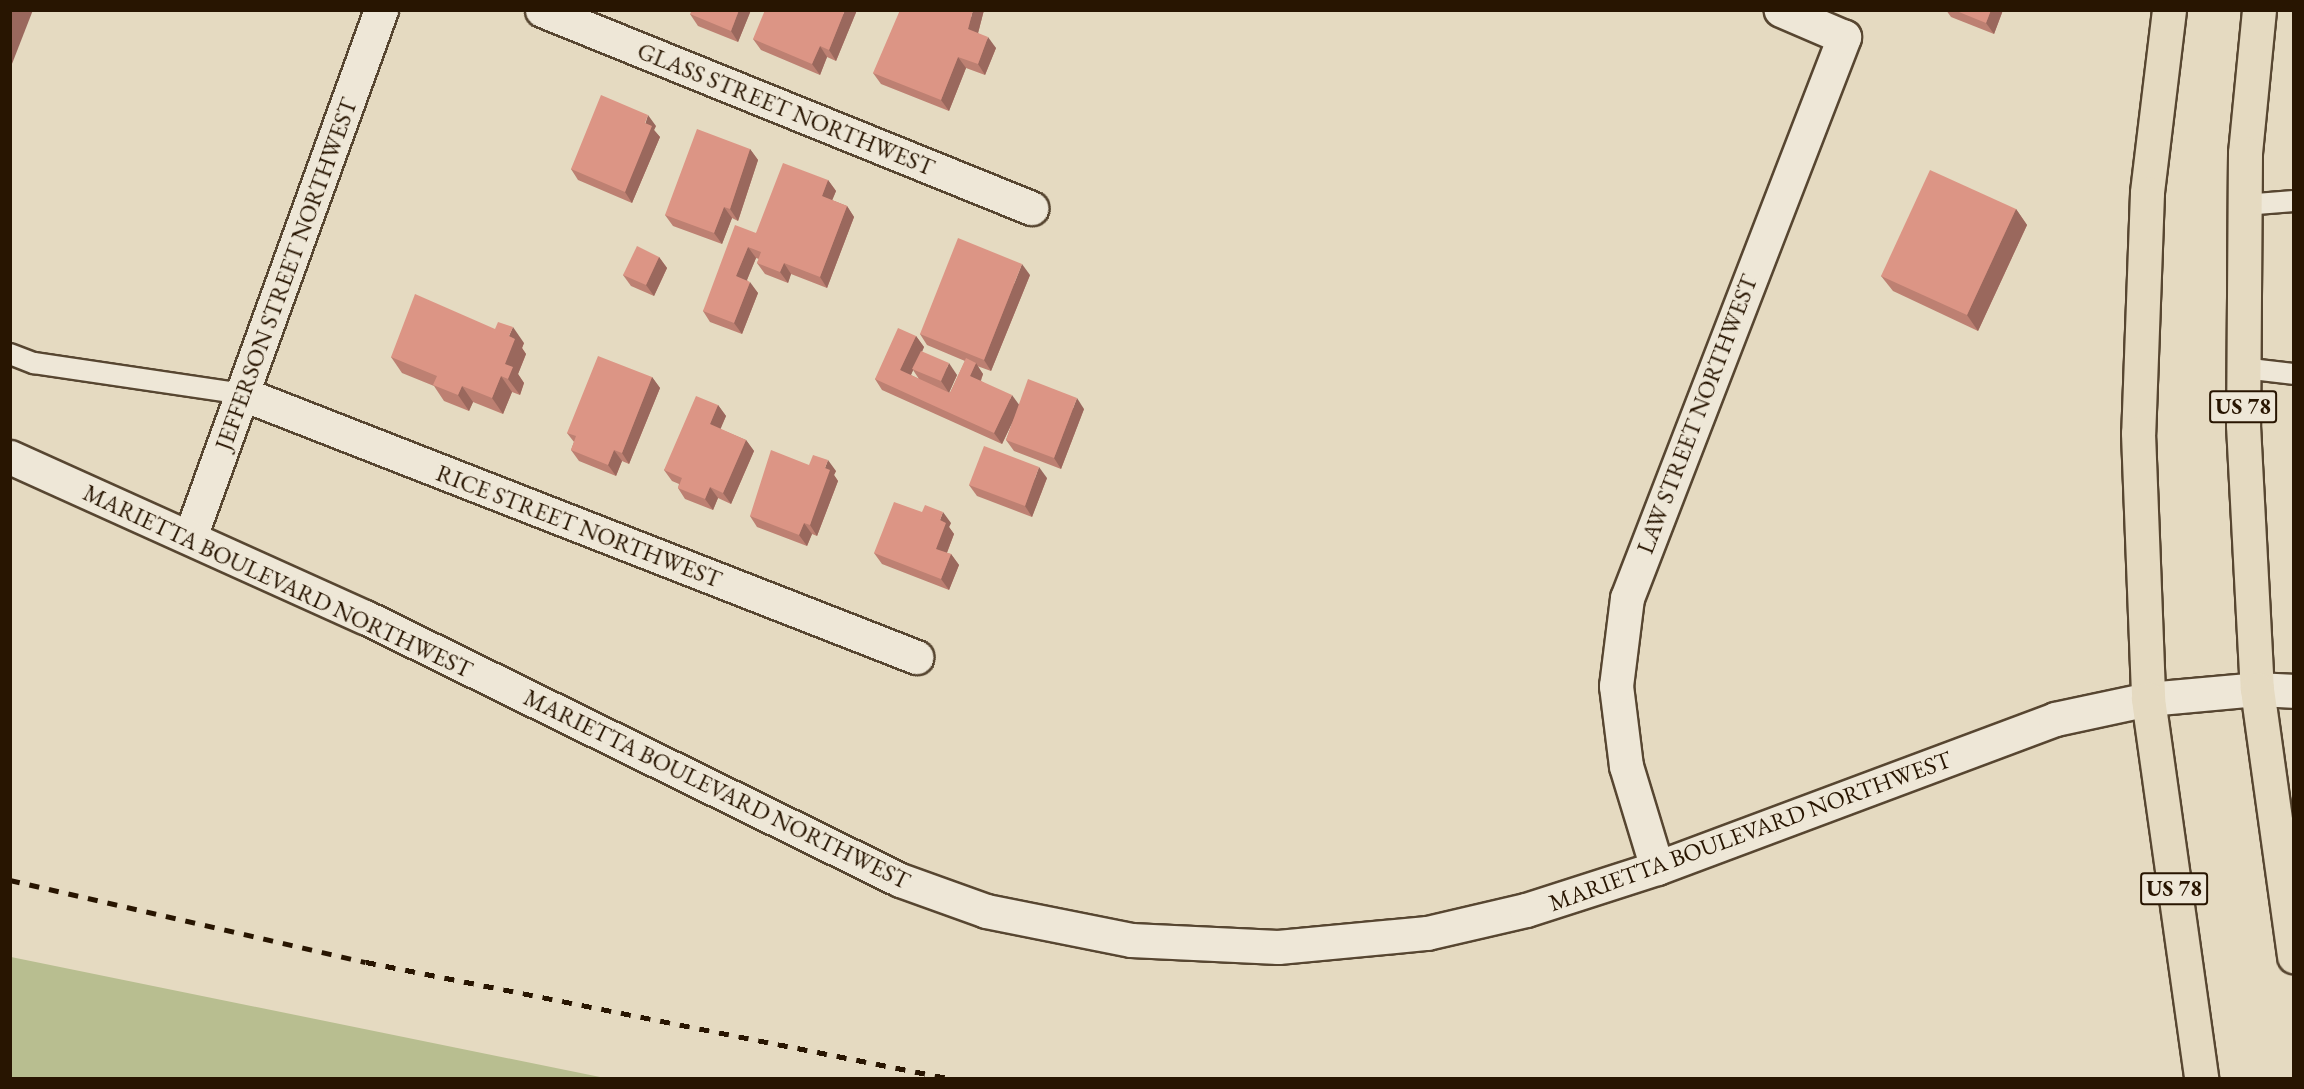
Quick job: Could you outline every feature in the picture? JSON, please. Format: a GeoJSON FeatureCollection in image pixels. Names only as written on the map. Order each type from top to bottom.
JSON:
{"type":"FeatureCollection","features":[{"type":"Feature","properties":{"kind":"main road","name":"US 78"},"geometry":{"type":"LineString","coordinates":[[2169,10],[2147,193],[2140,336],[2148,699],[2201,1078]]}},
{"type":"Feature","properties":{"kind":"main road","name":"US 78"},"geometry":{"type":"LineString","coordinates":[[2259,10],[2244,206],[2243,368],[2257,689],[2294,956]]}},
{"type":"Feature","properties":{"kind":"street","name":"JEFFERSON STREET NORTHWEST"},"geometry":{"type":"LineString","coordinates":[[190,537],[381,10]]}},
{"type":"Feature","properties":{"kind":"street","name":"GLASS STREET NORTHWEST"},"geometry":{"type":"LineString","coordinates":[[542,10],[1031,208]]}},
{"type":"Feature","properties":{"kind":"street","name":"LAW STREET NORTHWEST"},"geometry":{"type":"LineString","coordinates":[[1657,868],[1626,766],[1616,686],[1627,598],[1844,37],[1781,10]]}},
{"type":"Feature","properties":{"kind":"street","name":"RICE STREET NORTHWEST"},"geometry":{"type":"LineString","coordinates":[[243,394],[916,657]]}},
{"type":"Feature","properties":{"kind":"street","name":"MARIETTA BOULEVARD NORTHWEST"},"geometry":{"type":"LineString","coordinates":[[10,457],[190,537],[825,846],[986,910],[1063,929],[1200,946],[1360,943],[1427,933],[1526,910],[1657,868],[2055,719],[2148,699],[2257,689],[2294,691]]}},
{"type":"Feature","properties":{"kind":"lane"},"geometry":{"type":"LineString","coordinates":[[2244,206],[2294,201]]}},
{"type":"Feature","properties":{"kind":"lane"},"geometry":{"type":"LineString","coordinates":[[10,354],[34,363],[243,394]]}},
{"type":"Feature","properties":{"kind":"lane"},"geometry":{"type":"LineString","coordinates":[[2243,368],[2294,374]]}},
{"type":"Feature","properties":{"kind":"green space"},"geometry":{"type":"Polygon","coordinates":[[[11,957],[605,1078],[11,1078],[11,957]]]}},
{"type":"Feature","properties":{"kind":"building"},"geometry":{"type":"Polygon","coordinates":[[[692,10],[739,10],[731,31],[690,14],[692,10]]]}},
{"type":"Feature","properties":{"kind":"building"},"geometry":{"type":"Polygon","coordinates":[[[765,10],[845,10],[829,50],[820,46],[812,64],[753,39],[765,10]]]}},
{"type":"Feature","properties":{"kind":"building"},"geometry":{"type":"Polygon","coordinates":[[[900,10],[973,10],[968,29],[988,37],[978,64],[958,57],[941,100],[873,73],[900,10]]]}},
{"type":"Feature","properties":{"kind":"building"},"geometry":{"type":"Polygon","coordinates":[[[1954,10],[1991,10],[1986,23],[1954,10]]]}},
{"type":"Feature","properties":{"kind":"building"},"geometry":{"type":"Polygon","coordinates":[[[601,95],[648,115],[645,123],[652,126],[625,192],[571,169],[601,95]]]}},
{"type":"Feature","properties":{"kind":"building"},"geometry":{"type":"Polygon","coordinates":[[[697,129],[750,149],[730,209],[724,207],[714,233],[665,215],[697,129]]]}},
{"type":"Feature","properties":{"kind":"building"},"geometry":{"type":"Polygon","coordinates":[[[783,163],[828,180],[822,196],[847,206],[820,277],[784,263],[780,272],[757,263],[761,252],[748,247],[736,276],[750,282],[734,323],[703,311],[735,225],[756,233],[783,163]]]}},
{"type":"Feature","properties":{"kind":"building"},"geometry":{"type":"Polygon","coordinates":[[[1930,170],[2016,209],[1967,315],[1881,276],[1930,170]]]}},
{"type":"Feature","properties":{"kind":"building"},"geometry":{"type":"Polygon","coordinates":[[[958,238],[1022,264],[984,360],[920,334],[958,238]]]}},
{"type":"Feature","properties":{"kind":"building"},"geometry":{"type":"Polygon","coordinates":[[[637,246],[659,257],[646,285],[623,275],[637,246]]]}},
{"type":"Feature","properties":{"kind":"building"},"geometry":{"type":"Polygon","coordinates":[[[415,294],[495,329],[498,322],[513,327],[509,336],[515,339],[505,364],[513,367],[508,379],[501,376],[492,398],[462,386],[458,395],[433,385],[437,376],[391,357],[415,294]]]}},
{"type":"Feature","properties":{"kind":"building"},"geometry":{"type":"Polygon","coordinates":[[[898,328],[916,336],[900,370],[950,393],[966,358],[976,363],[970,376],[1012,395],[994,433],[875,379],[898,328]]]}},
{"type":"Feature","properties":{"kind":"building"},"geometry":{"type":"Polygon","coordinates":[[[921,351],[949,363],[941,381],[912,369],[921,351]]]}},
{"type":"Feature","properties":{"kind":"building"},"geometry":{"type":"Polygon","coordinates":[[[598,356],[652,377],[622,453],[614,450],[608,465],[571,450],[576,436],[567,433],[598,356]]]}},
{"type":"Feature","properties":{"kind":"building"},"geometry":{"type":"Polygon","coordinates":[[[1028,379],[1077,398],[1054,458],[1006,440],[1028,379]]]}},
{"type":"Feature","properties":{"kind":"building"},"geometry":{"type":"Polygon","coordinates":[[[696,396],[718,405],[710,424],[746,440],[723,493],[710,487],[705,499],[678,488],[682,478],[664,470],[696,396]]]}},
{"type":"Feature","properties":{"kind":"building"},"geometry":{"type":"Polygon","coordinates":[[[984,446],[1039,467],[1025,506],[969,485],[984,446]]]}},
{"type":"Feature","properties":{"kind":"building"},"geometry":{"type":"Polygon","coordinates":[[[771,450],[809,465],[813,455],[828,460],[825,468],[830,470],[810,525],[804,523],[799,535],[750,516],[771,450]]]}},
{"type":"Feature","properties":{"kind":"building"},"geometry":{"type":"Polygon","coordinates":[[[894,502],[922,512],[925,505],[943,512],[940,520],[946,523],[936,549],[951,554],[941,579],[874,553],[894,502]]]}},
{"type":"Feature","properties":{"kind":"railway"},"geometry":{"type":"LineString","coordinates":[[10,880],[366,962],[947,1078]]}}]}
